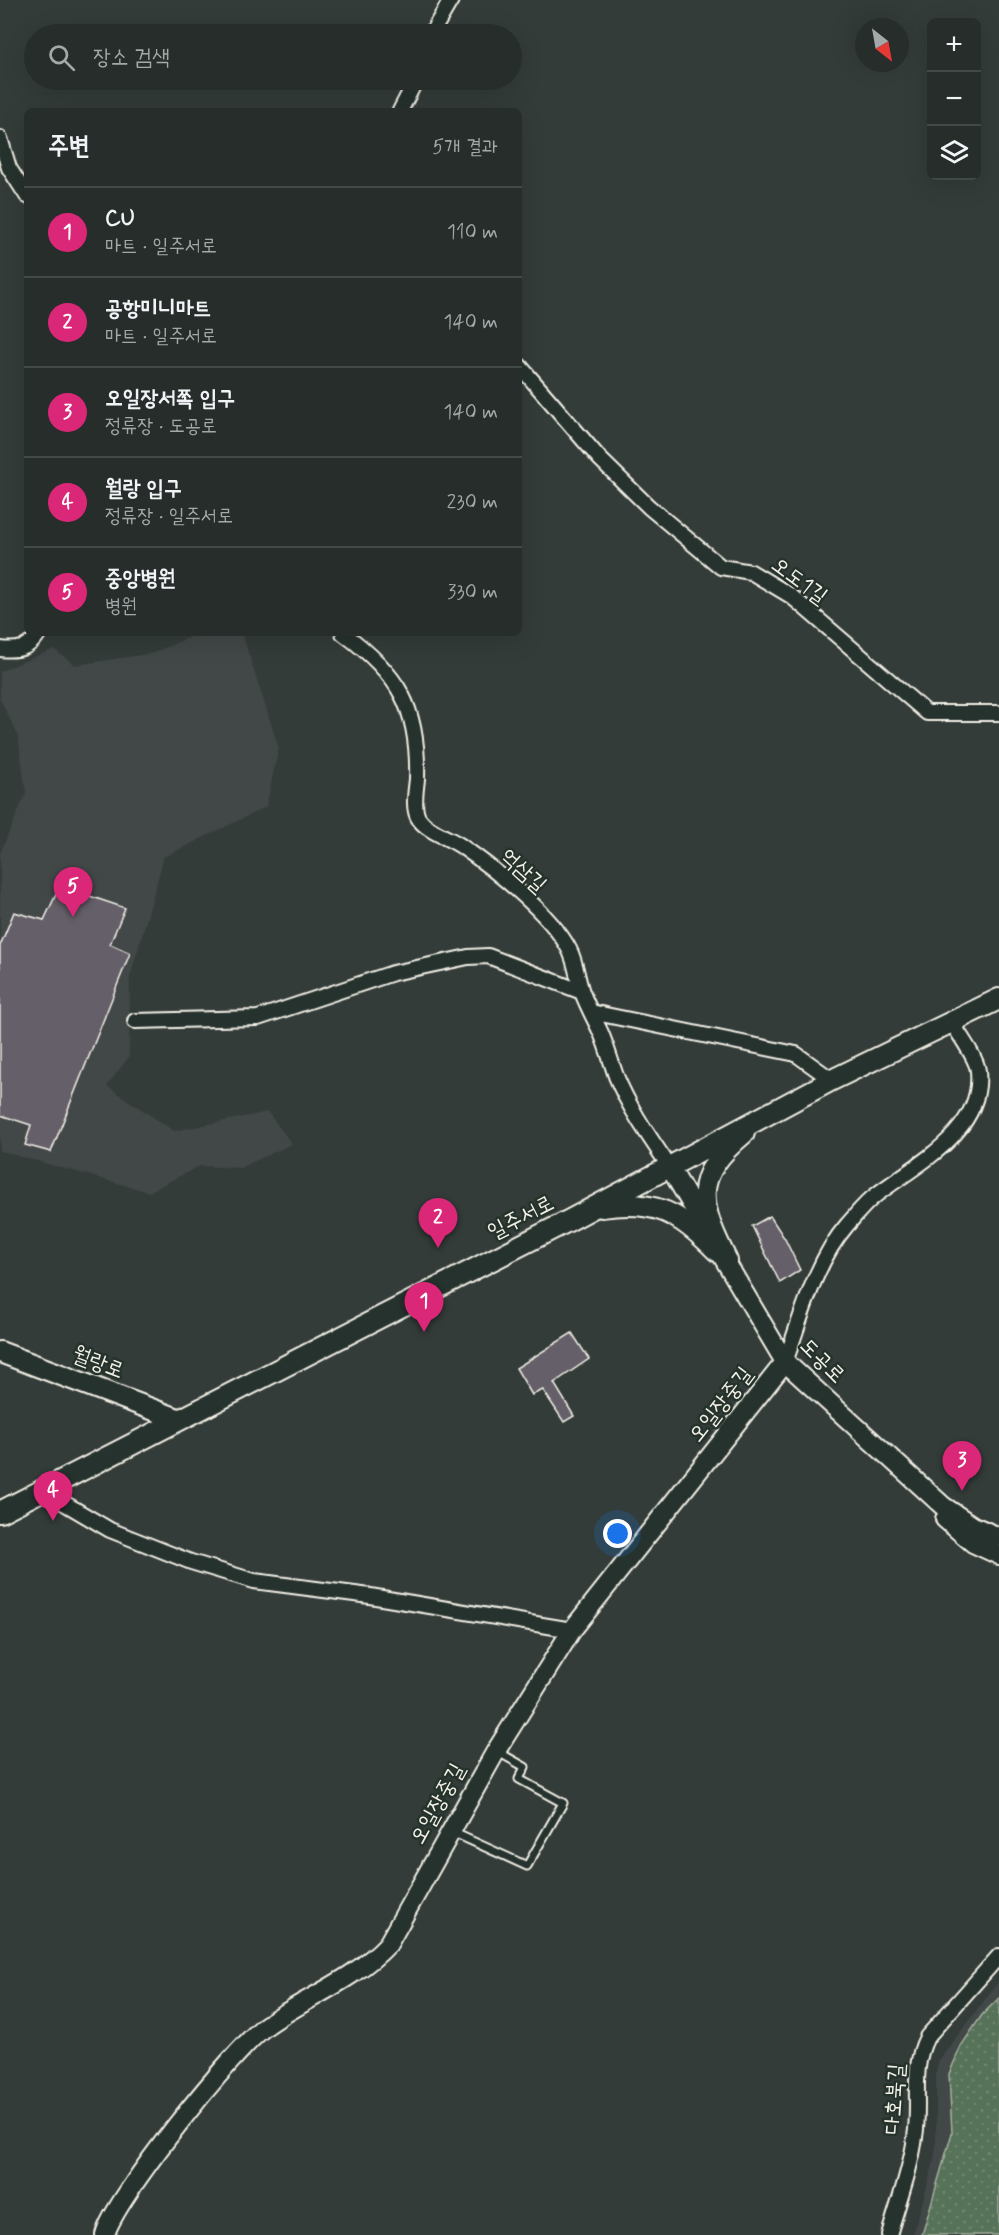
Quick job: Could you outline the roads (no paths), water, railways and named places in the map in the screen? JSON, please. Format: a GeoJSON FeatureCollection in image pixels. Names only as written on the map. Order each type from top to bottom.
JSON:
{"type":"FeatureCollection","features":[{"type":"Feature","properties":{"kind":"main road","name":"일주서로"},"geometry":{"type":"LineString","coordinates":[[0,1512],[570,1220],[772,1110],[999,999]]}},
{"type":"Feature","properties":{"kind":"main road"},"geometry":{"type":"LineString","coordinates":[[727,1261],[707,1220],[704,1199],[705,1182],[716,1162],[736,1140],[772,1110]]}},
{"type":"Feature","properties":{"kind":"main road"},"geometry":{"type":"LineString","coordinates":[[570,1220],[599,1207],[645,1204],[694,1228],[727,1261]]}},
{"type":"Feature","properties":{"kind":"main road","name":"월랑로"},"geometry":{"type":"LineString","coordinates":[[0,1352],[178,1419]]}},
{"type":"Feature","properties":{"kind":"street"},"geometry":{"type":"LineString","coordinates":[[437,24],[451,0]]}},
{"type":"Feature","properties":{"kind":"street"},"geometry":{"type":"LineString","coordinates":[[402,108],[411,90]]}},
{"type":"Feature","properties":{"kind":"street"},"geometry":{"type":"LineString","coordinates":[[0,138],[9,168],[24,191]]}},
{"type":"Feature","properties":{"kind":"street","name":"오도1길"},"geometry":{"type":"LineString","coordinates":[[522,368],[608,467],[649,507],[721,567],[751,572],[790,596],[927,713],[999,713]]}},
{"type":"Feature","properties":{"kind":"street"},"geometry":{"type":"LineString","coordinates":[[0,649],[16,651],[28,646],[36,636]]}},
{"type":"Feature","properties":{"kind":"street","name":"억삼길"},"geometry":{"type":"LineString","coordinates":[[347,636],[366,650],[387,672],[402,694],[413,717],[418,751],[418,818],[459,845],[513,886],[551,925],[569,949],[582,993],[617,1078],[669,1166]]}},
{"type":"Feature","properties":{"kind":"street"},"geometry":{"type":"LineString","coordinates":[[135,1021],[258,1018],[393,973],[468,957],[488,956],[582,993]]}},
{"type":"Feature","properties":{"kind":"street"},"geometry":{"type":"LineString","coordinates":[[591,1011],[796,1054],[832,1080]]}},
{"type":"Feature","properties":{"kind":"street"},"geometry":{"type":"LineString","coordinates":[[785,1362],[820,1269],[846,1226],[874,1196],[928,1159],[958,1130],[975,1101],[978,1069],[952,1023]]}},
{"type":"Feature","properties":{"kind":"street","name":"도공로"},"geometry":{"type":"LineString","coordinates":[[669,1166],[785,1362],[958,1517],[999,1537]]}},
{"type":"Feature","properties":{"kind":"street","name":"오일장중길"},"geometry":{"type":"LineString","coordinates":[[105,2235],[126,2192],[232,2059],[265,2026],[369,1964],[388,1944],[496,1751],[572,1630],[785,1362]]}},
{"type":"Feature","properties":{"kind":"street"},"geometry":{"type":"LineString","coordinates":[[903,1470],[930,1505],[973,1543],[999,1555]]}},
{"type":"Feature","properties":{"kind":"street"},"geometry":{"type":"LineString","coordinates":[[42,1490],[110,1530],[191,1562],[254,1581],[370,1596],[572,1630]]}},
{"type":"Feature","properties":{"kind":"street","name":"다호북길"},"geometry":{"type":"LineString","coordinates":[[889,2235],[916,2136],[916,2072],[919,2053],[927,2037],[999,1956]]}},
{"type":"Feature","properties":{"kind":"lane"},"geometry":{"type":"LineString","coordinates":[[450,1832],[527,1866],[548,1830],[562,1803],[519,1779],[525,1767],[496,1751]]}},
{"type":"Feature","properties":{"kind":"place","name":"중앙병원"},"geometry":{"type":"Point","coordinates":[73,917]}},
{"type":"Feature","properties":{"kind":"place","name":"공항미니마트"},"geometry":{"type":"Point","coordinates":[438,1248]}},
{"type":"Feature","properties":{"kind":"place","name":"CU"},"geometry":{"type":"Point","coordinates":[424,1332]}},
{"type":"Feature","properties":{"kind":"place","name":"오일장서쪽 입구"},"geometry":{"type":"Point","coordinates":[962,1491]}},
{"type":"Feature","properties":{"kind":"place","name":"월랑 입구"},"geometry":{"type":"Point","coordinates":[53,1521]}}]}
